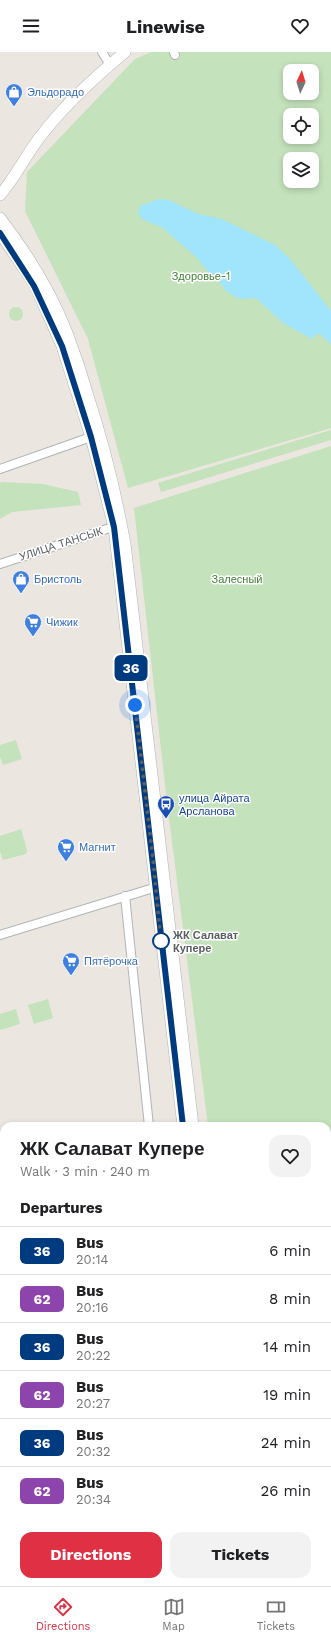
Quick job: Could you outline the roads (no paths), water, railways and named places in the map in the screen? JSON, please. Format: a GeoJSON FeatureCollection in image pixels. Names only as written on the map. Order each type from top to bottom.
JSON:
{"type":"FeatureCollection","features":[{"type":"Feature","properties":{"kind":"street"},"geometry":{"type":"LineString","coordinates":[[102,52],[110,65]]}},
{"type":"Feature","properties":{"kind":"street"},"geometry":{"type":"LineString","coordinates":[[0,195],[12,181],[24,158],[41,135],[76,96],[125,52]]}},
{"type":"Feature","properties":{"kind":"street"},"geometry":{"type":"LineString","coordinates":[[0,218],[32,264],[48,291],[67,333],[101,435],[118,526],[160,886],[192,1122]]}},
{"type":"Feature","properties":{"kind":"street"},"geometry":{"type":"LineString","coordinates":[[0,233],[34,286],[62,346],[118,526]]}},
{"type":"Feature","properties":{"kind":"street"},"geometry":{"type":"LineString","coordinates":[[0,469],[91,437]]}},
{"type":"Feature","properties":{"kind":"street","name":"УЛИЦА ТАНСЫК"},"geometry":{"type":"LineString","coordinates":[[0,564],[118,526]]}},
{"type":"Feature","properties":{"kind":"street"},"geometry":{"type":"LineString","coordinates":[[0,935],[160,886]]}},
{"type":"Feature","properties":{"kind":"street"},"geometry":{"type":"LineString","coordinates":[[160,886],[183,1122]]}},
{"type":"Feature","properties":{"kind":"street"},"geometry":{"type":"LineString","coordinates":[[125,896],[149,1122]]}},
{"type":"Feature","properties":{"kind":"water"},"geometry":{"type":"Polygon","coordinates":[[[159,199],[169,200],[198,214],[222,219],[275,245],[291,260],[331,311],[331,344],[320,334],[316,334],[312,339],[283,323],[256,298],[239,299],[226,291],[219,281],[210,274],[196,257],[163,228],[142,219],[138,213],[140,206],[159,199]]]}},
{"type":"Feature","properties":{"kind":"place","name":"Эльдорадо"},"geometry":{"type":"Point","coordinates":[14,107]}},
{"type":"Feature","properties":{"kind":"place","name":"Бристоль"},"geometry":{"type":"Point","coordinates":[21,594]}},
{"type":"Feature","properties":{"kind":"place","name":"Чижик"},"geometry":{"type":"Point","coordinates":[33,637]}},
{"type":"Feature","properties":{"kind":"place","name":"улица Айрата Арсланова"},"geometry":{"type":"Point","coordinates":[166,819]}},
{"type":"Feature","properties":{"kind":"place","name":"Магнит"},"geometry":{"type":"Point","coordinates":[66,862]}},
{"type":"Feature","properties":{"kind":"place","name":"ЖК Салават Купере"},"geometry":{"type":"Point","coordinates":[161,941]}},
{"type":"Feature","properties":{"kind":"place","name":"Пятёрочка"},"geometry":{"type":"Point","coordinates":[71,976]}},
{"type":"Feature","properties":{"kind":"park label","name":"Здоровье-1"},"geometry":{"type":"Point","coordinates":[201,276]}},
{"type":"Feature","properties":{"kind":"park label","name":"Залесный"},"geometry":{"type":"Point","coordinates":[237,579]}}]}
